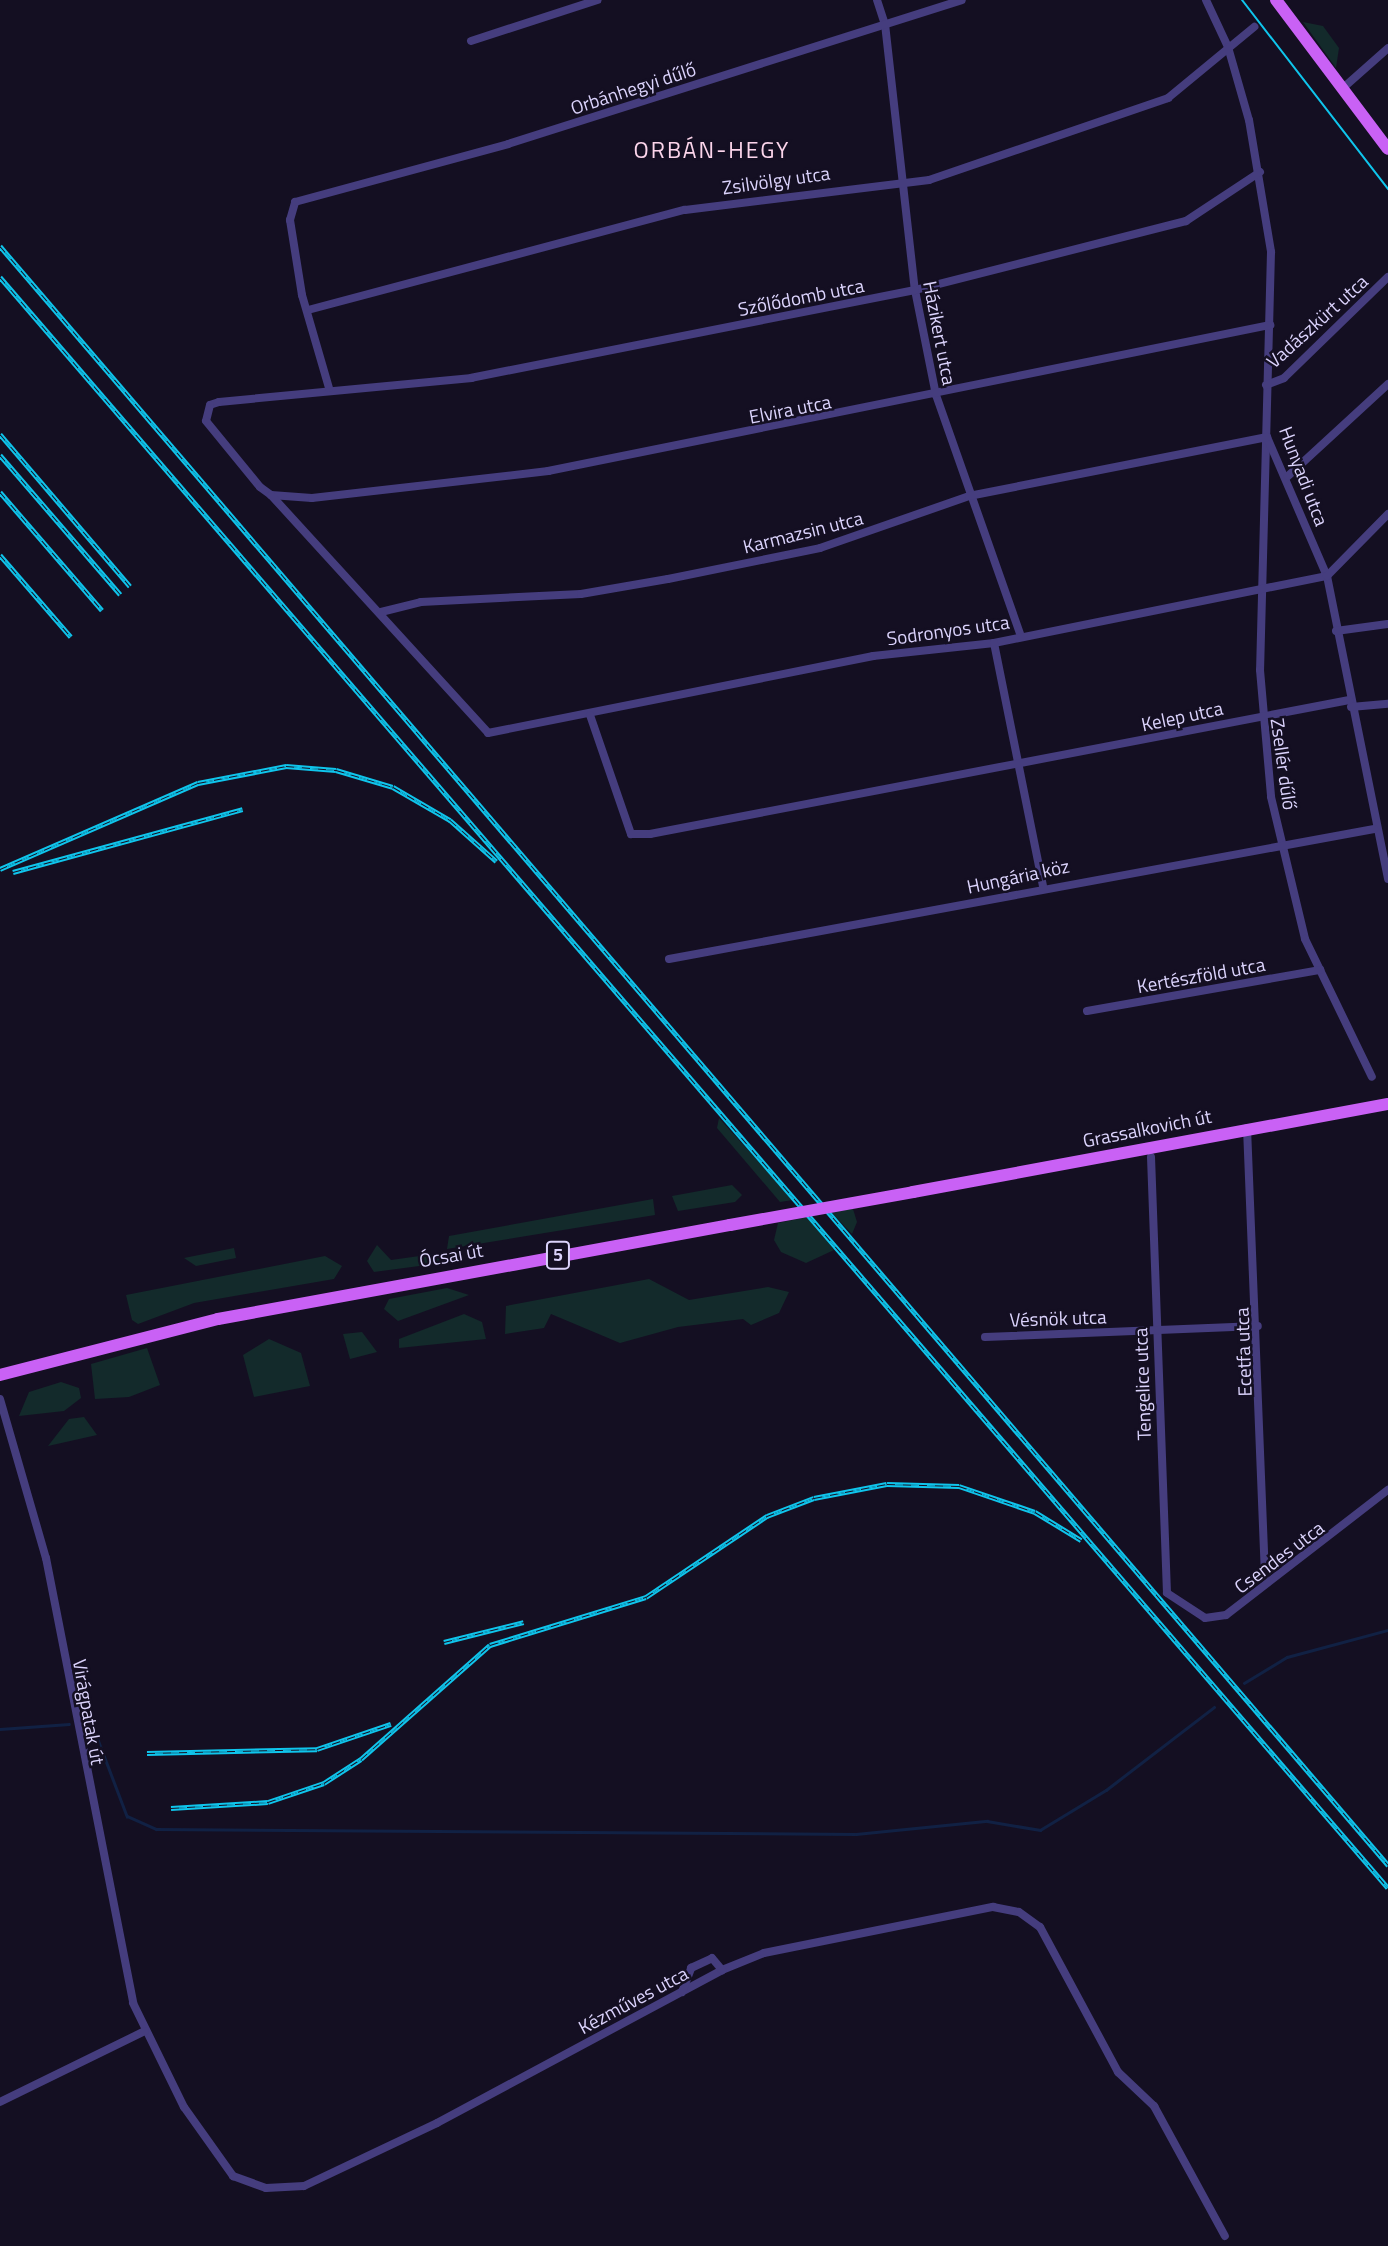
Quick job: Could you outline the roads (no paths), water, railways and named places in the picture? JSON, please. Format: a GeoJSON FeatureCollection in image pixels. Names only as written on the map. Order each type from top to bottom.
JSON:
{"type":"FeatureCollection","features":[{"type":"Feature","properties":{"kind":"main road"},"geometry":{"type":"LineString","coordinates":[[1276,0],[1388,149]]}},
{"type":"Feature","properties":{"kind":"main road","name":"Grassalkovich út"},"geometry":{"type":"LineString","coordinates":[[913,1192],[1388,1104]]}},
{"type":"Feature","properties":{"kind":"main road","name":"Ócsai út"},"geometry":{"type":"LineString","coordinates":[[0,1375],[218,1319],[913,1192]]}},
{"type":"Feature","properties":{"kind":"street"},"geometry":{"type":"LineString","coordinates":[[471,41],[597,0]]}},
{"type":"Feature","properties":{"kind":"street","name":"Házikert utca"},"geometry":{"type":"LineString","coordinates":[[877,0],[885,24],[915,290],[936,395],[969,496],[1021,636]]}},
{"type":"Feature","properties":{"kind":"street","name":"Orbánhegyi dűlő"},"geometry":{"type":"LineString","coordinates":[[308,310],[290,210],[311,196],[508,144],[962,0]]}},
{"type":"Feature","properties":{"kind":"street","name":"Hunyadi utca"},"geometry":{"type":"LineString","coordinates":[[1206,0],[1228,47],[1260,172],[1271,252],[1266,385],[1268,437],[1288,476],[1327,576],[1374,829],[1388,879]]}},
{"type":"Feature","properties":{"kind":"street","name":"Zsilvölgy utca"},"geometry":{"type":"LineString","coordinates":[[308,310],[685,210],[902,180],[929,180],[1168,98],[1254,27]]}},
{"type":"Feature","properties":{"kind":"street"},"geometry":{"type":"LineString","coordinates":[[1343,88],[1388,48]]}},
{"type":"Feature","properties":{"kind":"street","name":"Szőlődomb utca"},"geometry":{"type":"LineString","coordinates":[[271,495],[206,421],[210,405],[329,388],[402,389],[472,378],[915,290],[1186,221],[1260,172]]}},
{"type":"Feature","properties":{"kind":"street","name":"Vadászkürt utca"},"geometry":{"type":"LineString","coordinates":[[1266,385],[1284,378],[1388,277]]}},
{"type":"Feature","properties":{"kind":"street"},"geometry":{"type":"LineString","coordinates":[[308,310],[329,388]]}},
{"type":"Feature","properties":{"kind":"street","name":"Elvira utca"},"geometry":{"type":"LineString","coordinates":[[271,495],[312,498],[548,471],[936,395],[1270,325]]}},
{"type":"Feature","properties":{"kind":"street"},"geometry":{"type":"LineString","coordinates":[[1288,476],[1388,384]]}},
{"type":"Feature","properties":{"kind":"street","name":"Karmazsin utca"},"geometry":{"type":"LineString","coordinates":[[381,612],[421,602],[581,594],[668,579],[830,545],[969,496],[1268,437]]}},
{"type":"Feature","properties":{"kind":"street","name":"Zsellér dűlő"},"geometry":{"type":"LineString","coordinates":[[1268,437],[1262,585],[1261,716],[1280,843],[1293,905],[1320,971],[1372,1077]]}},
{"type":"Feature","properties":{"kind":"street"},"geometry":{"type":"LineString","coordinates":[[271,495],[283,515],[381,612]]}},
{"type":"Feature","properties":{"kind":"street"},"geometry":{"type":"LineString","coordinates":[[1327,576],[1388,514]]}},
{"type":"Feature","properties":{"kind":"street","name":"Sodronyos utca"},"geometry":{"type":"LineString","coordinates":[[381,612],[488,733],[590,715],[873,656],[994,643],[1262,585],[1327,576]]}},
{"type":"Feature","properties":{"kind":"street"},"geometry":{"type":"LineString","coordinates":[[1336,631],[1388,624]]}},
{"type":"Feature","properties":{"kind":"street"},"geometry":{"type":"LineString","coordinates":[[994,643],[1022,765],[1043,886]]}},
{"type":"Feature","properties":{"kind":"street","name":"Kelep utca"},"geometry":{"type":"LineString","coordinates":[[590,715],[631,834],[1022,765],[1261,716],[1350,703],[1388,704]]}},
{"type":"Feature","properties":{"kind":"street","name":"Hungária köz"},"geometry":{"type":"LineString","coordinates":[[669,959],[1043,886],[1280,843],[1374,829]]}},
{"type":"Feature","properties":{"kind":"street","name":"Kertészföld utca"},"geometry":{"type":"LineString","coordinates":[[1087,1011],[1320,971]]}},
{"type":"Feature","properties":{"kind":"street","name":"Ecetfa utca"},"geometry":{"type":"LineString","coordinates":[[1247,1128],[1258,1326],[1265,1575]]}},
{"type":"Feature","properties":{"kind":"street","name":"Tengelice utca"},"geometry":{"type":"LineString","coordinates":[[1152,1157],[1167,1593],[1181,1602]]}},
{"type":"Feature","properties":{"kind":"street","name":"Vésnök utca"},"geometry":{"type":"LineString","coordinates":[[985,1337],[1258,1326]]}},
{"type":"Feature","properties":{"kind":"street","name":"Virágpatak út"},"geometry":{"type":"LineString","coordinates":[[0,1399],[46,1558],[113,1920],[145,2031],[223,2168],[251,2185],[284,2190]]}},
{"type":"Feature","properties":{"kind":"street","name":"Csendes utca"},"geometry":{"type":"LineString","coordinates":[[1181,1602],[1205,1618],[1226,1615],[1388,1490]]}},
{"type":"Feature","properties":{"kind":"street","name":"Kézműves utca"},"geometry":{"type":"LineString","coordinates":[[284,2190],[315,2182],[437,2123],[722,1970],[764,1953],[965,1909],[1019,1912],[1053,1946],[1118,2072],[1154,2106],[1225,2236]]}},
{"type":"Feature","properties":{"kind":"street"},"geometry":{"type":"LineString","coordinates":[[682,1992],[691,1968],[712,1958],[722,1970]]}},
{"type":"Feature","properties":{"kind":"street"},"geometry":{"type":"LineString","coordinates":[[0,2102],[145,2031]]}},
{"type":"Feature","properties":{"kind":"waterway"},"geometry":{"type":"LineString","coordinates":[[1244,1683],[1287,1657],[1388,1630]]}},
{"type":"Feature","properties":{"kind":"waterway"},"geometry":{"type":"LineString","coordinates":[[97,1737],[127,1816],[156,1829],[856,1834],[987,1821],[1040,1830],[1106,1790],[1214,1707]]}},
{"type":"Feature","properties":{"kind":"waterway"},"geometry":{"type":"LineString","coordinates":[[0,1729],[69,1724]]}},
{"type":"Feature","properties":{"kind":"tram line"},"geometry":{"type":"LineString","coordinates":[[1242,0],[1388,189]]}},
{"type":"Feature","properties":{"kind":"railway"},"geometry":{"type":"LineString","coordinates":[[0,246],[1388,1865]]}},
{"type":"Feature","properties":{"kind":"railway"},"geometry":{"type":"LineString","coordinates":[[0,277],[1388,1888]]}},
{"type":"Feature","properties":{"kind":"railway"},"geometry":{"type":"LineString","coordinates":[[0,434],[130,586]]}},
{"type":"Feature","properties":{"kind":"railway"},"geometry":{"type":"LineString","coordinates":[[0,455],[120,594]]}},
{"type":"Feature","properties":{"kind":"railway"},"geometry":{"type":"LineString","coordinates":[[0,492],[102,610]]}},
{"type":"Feature","properties":{"kind":"railway"},"geometry":{"type":"LineString","coordinates":[[0,555],[71,637]]}},
{"type":"Feature","properties":{"kind":"railway"},"geometry":{"type":"LineString","coordinates":[[0,869],[198,783],[286,766],[336,770],[393,787],[450,820],[496,861]]}},
{"type":"Feature","properties":{"kind":"railway"},"geometry":{"type":"LineString","coordinates":[[13,872],[243,809]]}},
{"type":"Feature","properties":{"kind":"railway"},"geometry":{"type":"LineString","coordinates":[[171,1808],[268,1802],[324,1783],[361,1759],[490,1645],[646,1597],[767,1516],[814,1498],[887,1484],[959,1486],[1035,1512],[1081,1540]]}},
{"type":"Feature","properties":{"kind":"railway"},"geometry":{"type":"LineString","coordinates":[[444,1642],[524,1622]]}},
{"type":"Feature","properties":{"kind":"railway"},"geometry":{"type":"LineString","coordinates":[[147,1753],[317,1749],[391,1724]]}},
{"type":"Feature","properties":{"kind":"district","name":"ORBÁN-HEGY"},"geometry":{"type":"Point","coordinates":[712,150]}}]}
